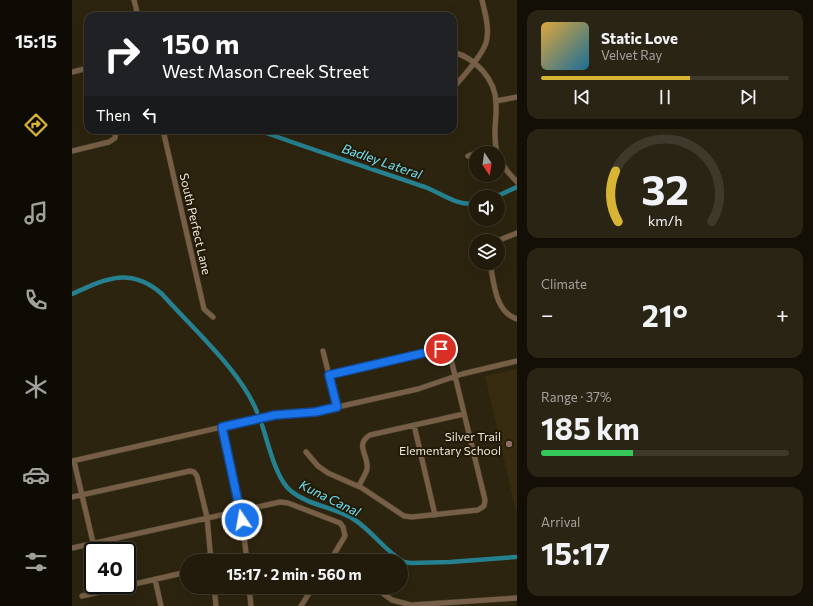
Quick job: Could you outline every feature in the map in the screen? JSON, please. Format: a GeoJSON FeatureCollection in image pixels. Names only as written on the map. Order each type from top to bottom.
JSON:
{"type":"FeatureCollection","features":[{"type":"Feature","properties":{"kind":"street"},"geometry":{"type":"LineString","coordinates":[[134,0],[137,12]]}},
{"type":"Feature","properties":{"kind":"street"},"geometry":{"type":"LineString","coordinates":[[457,83],[474,62],[486,43],[487,25],[482,0]]}},
{"type":"Feature","properties":{"kind":"street"},"geometry":{"type":"LineString","coordinates":[[457,53],[474,62],[490,82],[496,101],[493,132],[496,146]]}},
{"type":"Feature","properties":{"kind":"street"},"geometry":{"type":"LineString","coordinates":[[72,72],[84,69]]}},
{"type":"Feature","properties":{"kind":"street"},"geometry":{"type":"LineString","coordinates":[[496,101],[517,97]]}},
{"type":"Feature","properties":{"kind":"street"},"geometry":{"type":"LineString","coordinates":[[72,151],[109,142],[115,138],[116,134]]}},
{"type":"Feature","properties":{"kind":"street","name":"South Perfect Lane"},"geometry":{"type":"LineString","coordinates":[[164,134],[204,310],[213,317]]}},
{"type":"Feature","properties":{"kind":"street"},"geometry":{"type":"LineString","coordinates":[[505,168],[517,182]]}},
{"type":"Feature","properties":{"kind":"street"},"geometry":{"type":"LineString","coordinates":[[505,238],[517,233]]}},
{"type":"Feature","properties":{"kind":"street"},"geometry":{"type":"LineString","coordinates":[[492,270],[499,301],[510,317],[517,319]]}},
{"type":"Feature","properties":{"kind":"street"},"geometry":{"type":"LineString","coordinates":[[306,452],[318,466],[328,473],[359,486],[404,516],[435,515],[478,510],[484,506],[485,500],[450,355],[447,350],[441,349],[329,375]]}},
{"type":"Feature","properties":{"kind":"street"},"geometry":{"type":"LineString","coordinates":[[323,350],[337,407]]}},
{"type":"Feature","properties":{"kind":"street"},"geometry":{"type":"LineString","coordinates":[[93,542],[73,461],[275,415],[315,412],[418,389],[455,376],[517,361]]}},
{"type":"Feature","properties":{"kind":"street"},"geometry":{"type":"LineString","coordinates":[[359,486],[367,470],[362,445],[364,439],[370,435],[464,414]]}},
{"type":"Feature","properties":{"kind":"street"},"geometry":{"type":"LineString","coordinates":[[414,425],[435,515]]}},
{"type":"Feature","properties":{"kind":"street"},"geometry":{"type":"LineString","coordinates":[[222,427],[240,509],[246,554]]}},
{"type":"Feature","properties":{"kind":"street"},"geometry":{"type":"LineString","coordinates":[[72,497],[190,471],[194,472],[197,476],[207,517],[210,554]]}},
{"type":"Feature","properties":{"kind":"street"},"geometry":{"type":"LineString","coordinates":[[97,542],[272,502],[288,503],[340,523],[344,531],[343,540],[334,554]]}},
{"type":"Feature","properties":{"kind":"street"},"geometry":{"type":"LineString","coordinates":[[72,548],[84,545]]}},
{"type":"Feature","properties":{"kind":"street"},"geometry":{"type":"LineString","coordinates":[[136,583],[180,574]]}},
{"type":"Feature","properties":{"kind":"street"},"geometry":{"type":"LineString","coordinates":[[155,579],[161,606]]}},
{"type":"Feature","properties":{"kind":"street"},"geometry":{"type":"LineString","coordinates":[[82,596],[91,594]]}},
{"type":"Feature","properties":{"kind":"street"},"geometry":{"type":"LineString","coordinates":[[215,594],[216,606]]}},
{"type":"Feature","properties":{"kind":"street"},"geometry":{"type":"LineString","coordinates":[[250,594],[251,606]]}},
{"type":"Feature","properties":{"kind":"street"},"geometry":{"type":"LineString","coordinates":[[301,606],[309,594]]}},
{"type":"Feature","properties":{"kind":"street"},"geometry":{"type":"LineString","coordinates":[[383,594],[388,598],[401,603],[416,605],[443,605],[517,598]]}},
{"type":"Feature","properties":{"kind":"shaded area","name":"Silver Trail Elementary School"},"geometry":{"type":"Polygon","coordinates":[[[517,369],[517,516],[485,376],[517,369]]]}},
{"type":"Feature","properties":{"kind":"waterway","name":"Badley Lateral"},"geometry":{"type":"LineString","coordinates":[[269,134],[425,187],[450,199],[469,204]]}},
{"type":"Feature","properties":{"kind":"waterway","name":"Badley Lateral"},"geometry":{"type":"LineString","coordinates":[[505,192],[517,187]]}},
{"type":"Feature","properties":{"kind":"waterway","name":"Kuna Canal"},"geometry":{"type":"LineString","coordinates":[[72,294],[95,284],[117,278],[139,280],[150,285],[162,294],[215,350],[240,381],[257,412]]}},
{"type":"Feature","properties":{"kind":"waterway","name":"Kuna Canal"},"geometry":{"type":"LineString","coordinates":[[262,425],[277,470],[286,486],[291,491],[306,500],[339,512],[355,520],[368,530],[397,558],[404,562],[450,562],[516,557]]}},
{"type":"Feature","properties":{"kind":"place","name":"Silver Trail Elementary School"},"geometry":{"type":"Point","coordinates":[509,444]}},
{"type":"Feature","properties":{"kind":"route"},"geometry":{"type":"LineString","coordinates":[[242,520],[222,427],[275,415],[308,413],[337,407],[329,375],[441,349]]}}]}
